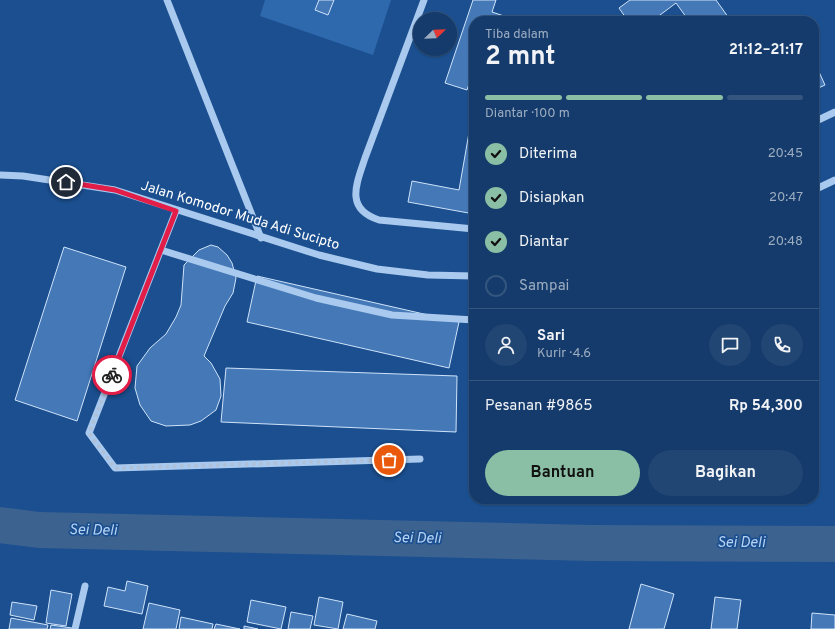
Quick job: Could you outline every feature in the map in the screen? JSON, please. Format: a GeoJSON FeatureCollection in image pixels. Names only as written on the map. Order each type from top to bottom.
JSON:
{"type":"FeatureCollection","features":[{"type":"Feature","properties":{"kind":"street"},"geometry":{"type":"LineString","coordinates":[[167,0],[261,238]]}},
{"type":"Feature","properties":{"kind":"street"},"geometry":{"type":"LineString","coordinates":[[424,0],[364,158],[357,182],[355,196],[359,207],[365,216],[379,220],[469,229]]}},
{"type":"Feature","properties":{"kind":"street"},"geometry":{"type":"LineString","coordinates":[[819,120],[835,112]]}},
{"type":"Feature","properties":{"kind":"street","name":"Jalan Komodor Muda Adi Sucipto"},"geometry":{"type":"LineString","coordinates":[[0,175],[37,178],[115,190],[261,238],[319,255],[377,269],[428,275],[469,276]]}},
{"type":"Feature","properties":{"kind":"street"},"geometry":{"type":"LineString","coordinates":[[819,188],[835,180]]}},
{"type":"Feature","properties":{"kind":"street"},"geometry":{"type":"LineString","coordinates":[[176,211],[89,433],[115,468],[420,459]]}},
{"type":"Feature","properties":{"kind":"street"},"geometry":{"type":"LineString","coordinates":[[161,250],[234,274],[331,302],[392,315],[469,320]]}},
{"type":"Feature","properties":{"kind":"street"},"geometry":{"type":"LineString","coordinates":[[76,629],[85,586]]}},
{"type":"Feature","properties":{"kind":"shaded area"},"geometry":{"type":"Polygon","coordinates":[[[265,0],[391,0],[373,55],[260,16],[265,0]]]}},
{"type":"Feature","properties":{"kind":"building"},"geometry":{"type":"Polygon","coordinates":[[[319,0],[334,0],[328,15],[315,10],[319,0]]]}},
{"type":"Feature","properties":{"kind":"building"},"geometry":{"type":"Polygon","coordinates":[[[473,0],[496,0],[492,12],[504,16],[469,16],[469,84],[467,90],[445,83],[454,56],[457,56],[457,47],[473,0]]]}},
{"type":"Feature","properties":{"kind":"building"},"geometry":{"type":"Polygon","coordinates":[[[630,0],[716,0],[727,16],[685,16],[676,3],[659,16],[625,16],[619,8],[630,0]]]}},
{"type":"Feature","properties":{"kind":"building"},"geometry":{"type":"Polygon","coordinates":[[[819,72],[825,85],[819,88],[819,72]]]}},
{"type":"Feature","properties":{"kind":"building"},"geometry":{"type":"Polygon","coordinates":[[[469,133],[469,213],[408,202],[412,181],[459,190],[469,133]]]}},
{"type":"Feature","properties":{"kind":"building"},"geometry":{"type":"Polygon","coordinates":[[[211,245],[218,247],[227,255],[232,263],[236,278],[233,293],[225,306],[204,356],[211,363],[220,379],[221,396],[216,410],[201,421],[190,425],[166,426],[151,421],[140,405],[135,388],[137,366],[150,348],[166,334],[176,317],[181,305],[184,265],[199,250],[211,245]]]}},
{"type":"Feature","properties":{"kind":"building"},"geometry":{"type":"Polygon","coordinates":[[[64,247],[126,267],[77,421],[15,400],[64,247]]]}},
{"type":"Feature","properties":{"kind":"building"},"geometry":{"type":"Polygon","coordinates":[[[257,276],[459,322],[449,368],[247,322],[257,276]]]}},
{"type":"Feature","properties":{"kind":"building"},"geometry":{"type":"Polygon","coordinates":[[[226,368],[457,376],[456,432],[221,422],[226,368]]]}},
{"type":"Feature","properties":{"kind":"building"},"geometry":{"type":"Polygon","coordinates":[[[127,581],[148,586],[142,614],[104,606],[108,587],[125,591],[127,581]]]}},
{"type":"Feature","properties":{"kind":"building"},"geometry":{"type":"Polygon","coordinates":[[[641,584],[674,594],[664,629],[629,629],[641,584]]]}},
{"type":"Feature","properties":{"kind":"building"},"geometry":{"type":"Polygon","coordinates":[[[51,590],[72,594],[66,626],[46,623],[51,590]]]}},
{"type":"Feature","properties":{"kind":"building"},"geometry":{"type":"Polygon","coordinates":[[[319,597],[343,602],[338,629],[314,625],[319,597]]]}},
{"type":"Feature","properties":{"kind":"building"},"geometry":{"type":"Polygon","coordinates":[[[715,597],[741,600],[737,629],[711,629],[715,597]]]}},
{"type":"Feature","properties":{"kind":"building"},"geometry":{"type":"Polygon","coordinates":[[[251,600],[286,607],[281,629],[247,622],[251,600]]]}},
{"type":"Feature","properties":{"kind":"building"},"geometry":{"type":"Polygon","coordinates":[[[12,602],[37,606],[34,620],[10,615],[12,602]]]}},
{"type":"Feature","properties":{"kind":"building"},"geometry":{"type":"Polygon","coordinates":[[[149,603],[180,610],[176,629],[143,629],[149,603]]]}},
{"type":"Feature","properties":{"kind":"building"},"geometry":{"type":"Polygon","coordinates":[[[291,612],[313,616],[310,629],[288,629],[291,612]]]}},
{"type":"Feature","properties":{"kind":"building"},"geometry":{"type":"Polygon","coordinates":[[[812,613],[835,615],[835,629],[811,629],[812,613]]]}},
{"type":"Feature","properties":{"kind":"building"},"geometry":{"type":"Polygon","coordinates":[[[347,614],[377,621],[375,629],[343,629],[347,614]]]}},
{"type":"Feature","properties":{"kind":"building"},"geometry":{"type":"Polygon","coordinates":[[[181,617],[213,624],[212,629],[179,629],[181,617]]]}},
{"type":"Feature","properties":{"kind":"building"},"geometry":{"type":"Polygon","coordinates":[[[11,618],[48,625],[47,629],[9,629],[11,618]]]}},
{"type":"Feature","properties":{"kind":"building"},"geometry":{"type":"Polygon","coordinates":[[[216,624],[240,629],[214,629],[216,624]]]}},
{"type":"Feature","properties":{"kind":"building"},"geometry":{"type":"Polygon","coordinates":[[[51,625],[72,628],[72,629],[50,629],[51,625]]]}},
{"type":"Feature","properties":{"kind":"building"},"geometry":{"type":"Polygon","coordinates":[[[244,626],[258,629],[244,629],[244,626]]]}},
{"type":"Feature","properties":{"kind":"waterway","name":"Sei Deli"},"geometry":{"type":"LineString","coordinates":[[0,525],[39,530],[591,543],[835,544]]}},
{"type":"Feature","properties":{"kind":"way so far"},"geometry":{"type":"LineString","coordinates":[[112,375],[89,433],[115,468],[389,460]]}},
{"type":"Feature","properties":{"kind":"route"},"geometry":{"type":"LineString","coordinates":[[66,182],[115,190],[176,211],[112,375]]}}]}
